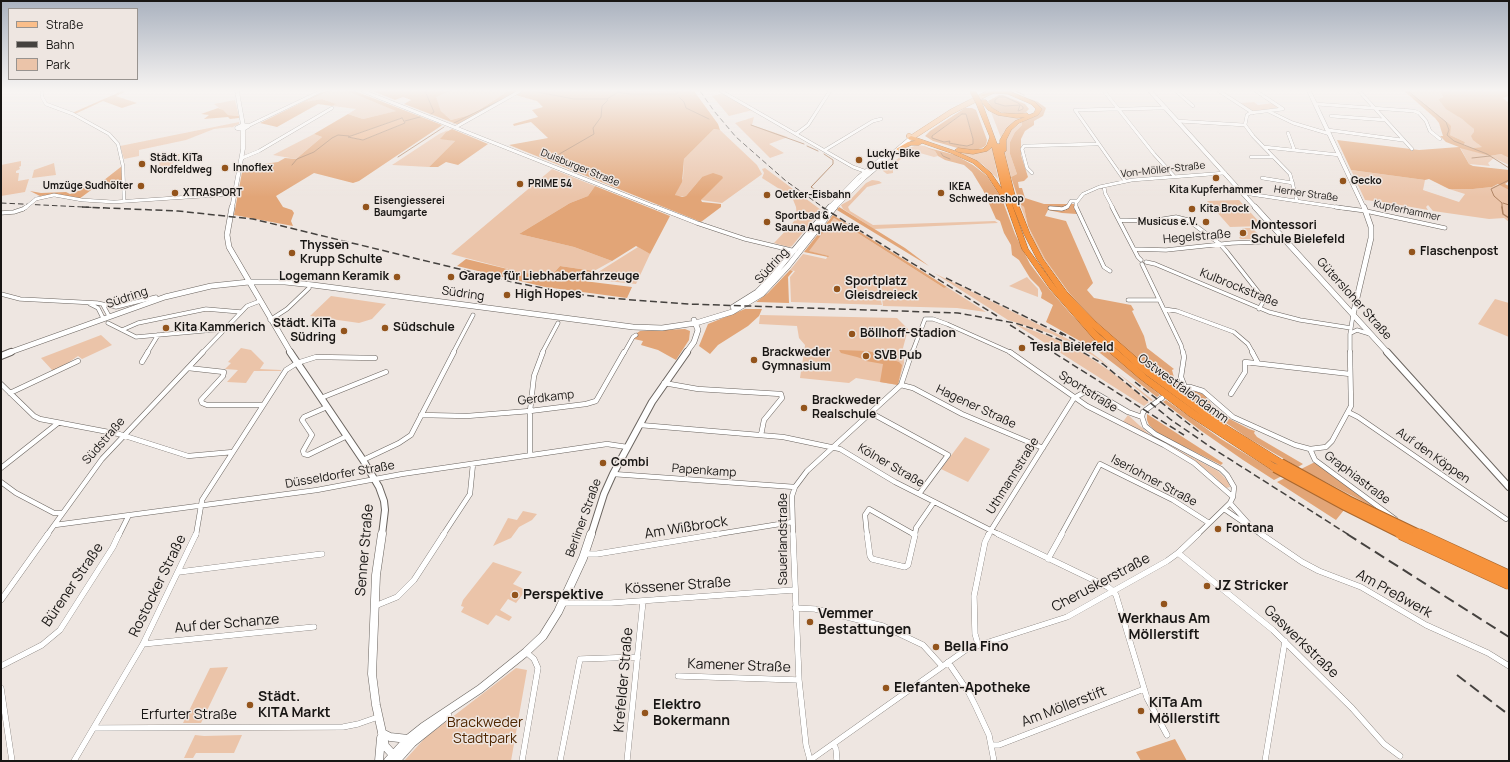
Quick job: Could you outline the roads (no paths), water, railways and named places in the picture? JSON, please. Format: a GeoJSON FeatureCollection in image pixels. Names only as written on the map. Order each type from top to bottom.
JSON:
{"type":"FeatureCollection","features":[{"type":"Feature","properties":{"kind":"highway","name":"Ostwestfalendamm"},"geometry":{"type":"LineString","coordinates":[[990,127],[1008,203],[1025,249],[1052,288],[1097,337],[1168,396],[1230,440],[1403,527],[1509,576]]}},
{"type":"Feature","properties":{"kind":"highway","name":"Ostwestfalendamm"},"geometry":{"type":"LineString","coordinates":[[994,127],[1003,156],[1012,196],[1026,234],[1040,259],[1064,294],[1093,324],[1150,374],[1278,465],[1339,503],[1390,529],[1509,584]]}},
{"type":"Feature","properties":{"kind":"highway"},"geometry":{"type":"LineString","coordinates":[[1003,156],[1003,140],[1012,127]]}},
{"type":"Feature","properties":{"kind":"highway"},"geometry":{"type":"LineString","coordinates":[[911,137],[952,149],[973,152],[988,148],[993,137]]}},
{"type":"Feature","properties":{"kind":"highway"},"geometry":{"type":"LineString","coordinates":[[911,137],[960,154],[980,165],[992,177],[1008,203]]}},
{"type":"Feature","properties":{"kind":"highway"},"geometry":{"type":"LineString","coordinates":[[899,149],[913,143],[932,145]]}},
{"type":"Feature","properties":{"kind":"main road","name":"Senner Straße"},"geometry":{"type":"LineString","coordinates":[[243,127],[242,158],[234,194],[228,241],[231,251],[254,293],[297,363],[363,460],[382,494],[385,505],[374,606],[372,674],[378,716],[385,746],[393,759]]}},
{"type":"Feature","properties":{"kind":"main road","name":"Südring"},"geometry":{"type":"LineString","coordinates":[[1,353],[105,316],[189,291],[248,281],[313,284],[633,327],[662,328],[695,322],[723,312],[750,296],[777,272],[830,212],[869,173],[925,127]]}},
{"type":"Feature","properties":{"kind":"main road","name":"Gütersloher Straße"},"geometry":{"type":"LineString","coordinates":[[1182,127],[1509,487]]}},
{"type":"Feature","properties":{"kind":"main road"},"geometry":{"type":"LineString","coordinates":[[1326,127],[1366,211],[1371,233],[1353,315]]}},
{"type":"Feature","properties":{"kind":"main road","name":"Südring"},"geometry":{"type":"LineString","coordinates":[[797,251],[822,214],[856,175],[869,173],[899,149],[911,137]]}},
{"type":"Feature","properties":{"kind":"main road","name":"Südring"},"geometry":{"type":"LineString","coordinates":[[1,356],[156,297],[201,286],[248,281],[288,279],[633,324],[695,322]]}},
{"type":"Feature","properties":{"kind":"main road"},"geometry":{"type":"LineString","coordinates":[[254,293],[256,289],[263,284],[273,282]]}},
{"type":"Feature","properties":{"kind":"main road"},"geometry":{"type":"LineString","coordinates":[[1335,295],[1349,303],[1353,302],[1356,298]]}},
{"type":"Feature","properties":{"kind":"main road","name":"Berliner Straße"},"geometry":{"type":"LineString","coordinates":[[393,759],[526,652],[543,636],[563,603],[584,554],[604,494],[627,446],[664,383],[694,342],[698,330],[695,322]]}},
{"type":"Feature","properties":{"kind":"main road","name":"Berliner Straße"},"geometry":{"type":"LineString","coordinates":[[393,759],[408,739],[423,727],[462,702]]}},
{"type":"Feature","properties":{"kind":"main road"},"geometry":{"type":"LineString","coordinates":[[379,761],[382,733],[397,738],[408,739]]}},
{"type":"Feature","properties":{"kind":"street"},"geometry":{"type":"LineString","coordinates":[[96,127],[109,134],[118,144],[123,166],[124,201]]}},
{"type":"Feature","properties":{"kind":"street"},"geometry":{"type":"LineString","coordinates":[[242,158],[258,151],[300,127]]}},
{"type":"Feature","properties":{"kind":"street","name":"Duisburger Straße"},"geometry":{"type":"LineString","coordinates":[[455,127],[698,223],[745,239],[797,251]]}},
{"type":"Feature","properties":{"kind":"street"},"geometry":{"type":"LineString","coordinates":[[783,127],[849,164],[869,173]]}},
{"type":"Feature","properties":{"kind":"street"},"geometry":{"type":"LineString","coordinates":[[796,134],[806,127]]}},
{"type":"Feature","properties":{"kind":"street"},"geometry":{"type":"LineString","coordinates":[[825,150],[864,127]]}},
{"type":"Feature","properties":{"kind":"street"},"geometry":{"type":"LineString","coordinates":[[1086,127],[1126,181]]}},
{"type":"Feature","properties":{"kind":"street"},"geometry":{"type":"LineString","coordinates":[[1133,127],[1174,176]]}},
{"type":"Feature","properties":{"kind":"street"},"geometry":{"type":"LineString","coordinates":[[1246,127],[1273,158],[1290,174],[1297,200]]}},
{"type":"Feature","properties":{"kind":"street"},"geometry":{"type":"LineString","coordinates":[[1307,127],[1329,132],[1402,140]]}},
{"type":"Feature","properties":{"kind":"street"},"geometry":{"type":"LineString","coordinates":[[1391,127],[1402,140],[1412,149]]}},
{"type":"Feature","properties":{"kind":"street"},"geometry":{"type":"LineString","coordinates":[[1428,127],[1430,131],[1440,139]]}},
{"type":"Feature","properties":{"kind":"street"},"geometry":{"type":"LineString","coordinates":[[1288,133],[1294,149]]}},
{"type":"Feature","properties":{"kind":"street"},"geometry":{"type":"LineString","coordinates":[[1032,173],[1027,168],[1022,149],[1024,146],[1098,144]]}},
{"type":"Feature","properties":{"kind":"street"},"geometry":{"type":"LineString","coordinates":[[1263,147],[1294,149],[1340,155]]}},
{"type":"Feature","properties":{"kind":"street"},"geometry":{"type":"LineString","coordinates":[[1252,157],[1273,158]]}},
{"type":"Feature","properties":{"kind":"street"},"geometry":{"type":"LineString","coordinates":[[849,164],[856,175]]}},
{"type":"Feature","properties":{"kind":"street","name":"Von-Möller-Straße"},"geometry":{"type":"LineString","coordinates":[[1050,208],[1062,209],[1068,206],[1071,201],[1077,201],[1083,194],[1096,188],[1126,181],[1225,173]]}},
{"type":"Feature","properties":{"kind":"street"},"geometry":{"type":"LineString","coordinates":[[1262,178],[1293,183]]}},
{"type":"Feature","properties":{"kind":"street"},"geometry":{"type":"LineString","coordinates":[[1104,186],[1105,193],[1134,249],[1143,262],[1159,300],[1178,338],[1183,352],[1184,362],[1181,377],[1185,387]]}},
{"type":"Feature","properties":{"kind":"street"},"geometry":{"type":"LineString","coordinates":[[1096,188],[1105,193]]}},
{"type":"Feature","properties":{"kind":"street","name":"Herner Straße"},"geometry":{"type":"LineString","coordinates":[[1243,193],[1366,211]]}},
{"type":"Feature","properties":{"kind":"street"},"geometry":{"type":"LineString","coordinates":[[1,213],[11,213],[23,209],[36,199],[54,195],[82,200],[124,201],[234,194]]}},
{"type":"Feature","properties":{"kind":"street"},"geometry":{"type":"LineString","coordinates":[[1077,201],[1076,207],[1104,267],[1110,271]]}},
{"type":"Feature","properties":{"kind":"street","name":"Kupferhammer"},"geometry":{"type":"LineString","coordinates":[[1366,211],[1445,228]]}},
{"type":"Feature","properties":{"kind":"street"},"geometry":{"type":"LineString","coordinates":[[1120,220],[1151,221],[1176,217],[1184,218],[1220,244],[1264,298],[1259,308]]}},
{"type":"Feature","properties":{"kind":"street","name":"Hegelstraße"},"geometry":{"type":"LineString","coordinates":[[1134,249],[1166,250],[1220,244],[1286,241]]}},
{"type":"Feature","properties":{"kind":"street","name":"Kulbrockstraße"},"geometry":{"type":"LineString","coordinates":[[1143,262],[1155,264],[1259,308],[1289,318],[1351,328]]}},
{"type":"Feature","properties":{"kind":"street"},"geometry":{"type":"LineString","coordinates":[[270,320],[288,309],[309,288]]}},
{"type":"Feature","properties":{"kind":"street","name":"Südring"},"geometry":{"type":"LineString","coordinates":[[1,294],[23,300],[97,303],[119,307],[156,297]]}},
{"type":"Feature","properties":{"kind":"street"},"geometry":{"type":"LineString","coordinates":[[1128,300],[1159,300]]}},
{"type":"Feature","properties":{"kind":"street","name":"Südstraße"},"geometry":{"type":"LineString","coordinates":[[1,600],[91,472],[123,436],[241,312],[248,306],[260,302]]}},
{"type":"Feature","properties":{"kind":"street","name":"Südring"},"geometry":{"type":"LineString","coordinates":[[87,303],[96,307],[105,316]]}},
{"type":"Feature","properties":{"kind":"street","name":"Südring"},"geometry":{"type":"LineString","coordinates":[[102,305],[105,316]]}},
{"type":"Feature","properties":{"kind":"street"},"geometry":{"type":"LineString","coordinates":[[122,330],[138,323],[206,309],[241,312]]}},
{"type":"Feature","properties":{"kind":"street"},"geometry":{"type":"LineString","coordinates":[[1164,309],[1177,311],[1234,332],[1248,344],[1258,363]]}},
{"type":"Feature","properties":{"kind":"street"},"geometry":{"type":"LineString","coordinates":[[363,460],[406,439],[411,435],[473,315]]}},
{"type":"Feature","properties":{"kind":"street"},"geometry":{"type":"LineString","coordinates":[[1177,388],[1185,387],[1203,391],[1224,411],[1240,421],[1295,445],[1310,449],[1322,448],[1329,444],[1350,406],[1350,334],[1353,315]]}},
{"type":"Feature","properties":{"kind":"street","name":"Sauerlandstraße"},"geometry":{"type":"LineString","coordinates":[[810,760],[806,744],[799,680],[794,590],[792,496],[795,487],[807,471],[901,385],[925,319]]}},
{"type":"Feature","properties":{"kind":"street","name":"Sportstraße"},"geometry":{"type":"LineString","coordinates":[[925,319],[933,319],[947,324],[1012,353],[1074,398],[1194,463],[1233,497]]}},
{"type":"Feature","properties":{"kind":"street"},"geometry":{"type":"LineString","coordinates":[[108,323],[133,336],[225,329]]}},
{"type":"Feature","properties":{"kind":"street"},"geometry":{"type":"LineString","coordinates":[[530,455],[531,391],[538,361],[558,323]]}},
{"type":"Feature","properties":{"kind":"street"},"geometry":{"type":"LineString","coordinates":[[1350,334],[1356,330],[1372,335]]}},
{"type":"Feature","properties":{"kind":"street"},"geometry":{"type":"LineString","coordinates":[[142,362],[158,335]]}},
{"type":"Feature","properties":{"kind":"street","name":"Gerdkamp"},"geometry":{"type":"LineString","coordinates":[[421,415],[457,417],[530,411],[586,404],[596,401],[629,343],[636,335]]}},
{"type":"Feature","properties":{"kind":"street"},"geometry":{"type":"LineString","coordinates":[[297,363],[316,357],[375,358]]}},
{"type":"Feature","properties":{"kind":"street"},"geometry":{"type":"LineString","coordinates":[[10,393],[78,362]]}},
{"type":"Feature","properties":{"kind":"street"},"geometry":{"type":"LineString","coordinates":[[1232,394],[1245,372],[1245,362],[1350,374]]}},
{"type":"Feature","properties":{"kind":"street","name":"Rostocker Straße"},"geometry":{"type":"LineString","coordinates":[[74,761],[95,728],[143,644],[179,572],[196,537],[202,500],[286,370],[297,363]]}},
{"type":"Feature","properties":{"kind":"street"},"geometry":{"type":"LineString","coordinates":[[188,368],[224,372],[223,376],[201,400],[202,403],[207,405],[263,405]]}},
{"type":"Feature","properties":{"kind":"street"},"geometry":{"type":"LineString","coordinates":[[321,398],[386,372]]}},
{"type":"Feature","properties":{"kind":"street"},"geometry":{"type":"LineString","coordinates":[[664,383],[698,390],[781,394],[782,398],[764,420],[762,435]]}},
{"type":"Feature","properties":{"kind":"street"},"geometry":{"type":"LineString","coordinates":[[1,384],[34,416],[40,419],[123,436],[188,456],[233,452]]}},
{"type":"Feature","properties":{"kind":"street","name":"Hagener Straße"},"geometry":{"type":"LineString","coordinates":[[901,385],[913,388],[962,414],[1042,448]]}},
{"type":"Feature","properties":{"kind":"street"},"geometry":{"type":"LineString","coordinates":[[1074,398],[1083,392],[1097,394],[1128,412],[1142,417]]}},
{"type":"Feature","properties":{"kind":"street","name":"Uthmannstraße"},"geometry":{"type":"LineString","coordinates":[[978,644],[975,634],[974,596],[985,542],[990,531],[1074,398]]}},
{"type":"Feature","properties":{"kind":"street"},"geometry":{"type":"LineString","coordinates":[[1162,398],[1146,409],[1142,417],[1145,426],[1155,434],[1221,469],[1232,480],[1234,487],[1233,497]]}},
{"type":"Feature","properties":{"kind":"street"},"geometry":{"type":"LineString","coordinates":[[327,407],[304,417],[302,420],[312,435],[303,451],[304,454],[308,455],[347,436]]}},
{"type":"Feature","properties":{"kind":"street","name":"Auf den Köppen"},"geometry":{"type":"LineString","coordinates":[[1348,412],[1358,417],[1506,519]]}},
{"type":"Feature","properties":{"kind":"street"},"geometry":{"type":"LineString","coordinates":[[871,413],[948,455],[919,494]]}},
{"type":"Feature","properties":{"kind":"street"},"geometry":{"type":"LineString","coordinates":[[1,468],[58,423]]}},
{"type":"Feature","properties":{"kind":"street","name":"Kölner Straße"},"geometry":{"type":"LineString","coordinates":[[640,425],[795,438],[834,447],[849,453],[895,482],[990,531],[1114,590]]}},
{"type":"Feature","properties":{"kind":"street","name":"Düsseldorfer Straße"},"geometry":{"type":"LineString","coordinates":[[55,525],[129,514],[201,506],[375,480],[402,474],[607,444],[627,446]]}},
{"type":"Feature","properties":{"kind":"street","name":"Graphiastraße"},"geometry":{"type":"LineString","coordinates":[[1310,449],[1316,460],[1396,520]]}},
{"type":"Feature","properties":{"kind":"street"},"geometry":{"type":"LineString","coordinates":[[374,606],[397,597],[414,580],[470,494],[473,464]]}},
{"type":"Feature","properties":{"kind":"street","name":"Iserlohner Straße"},"geometry":{"type":"LineString","coordinates":[[1048,559],[1100,464],[1173,500],[1209,523]]}},
{"type":"Feature","properties":{"kind":"street","name":"Papenkamp"},"geometry":{"type":"LineString","coordinates":[[613,474],[795,487]]}},
{"type":"Feature","properties":{"kind":"street"},"geometry":{"type":"LineString","coordinates":[[1,482],[16,493],[33,502],[54,512],[62,513]]}},
{"type":"Feature","properties":{"kind":"street","name":"Cheruskerstraße"},"geometry":{"type":"LineString","coordinates":[[810,760],[963,652],[978,644],[1067,617],[1167,561],[1178,553],[1230,503],[1233,497]]}},
{"type":"Feature","properties":{"kind":"street"},"geometry":{"type":"LineString","coordinates":[[915,534],[869,509],[865,514],[870,556],[875,561],[905,567],[908,565],[918,524],[934,502]]}},
{"type":"Feature","properties":{"kind":"street","name":"Am Preßwerk"},"geometry":{"type":"LineString","coordinates":[[1230,503],[1250,526]]}},
{"type":"Feature","properties":{"kind":"street","name":"Am Preßwerk"},"geometry":{"type":"LineString","coordinates":[[1224,508],[1273,544],[1302,562],[1319,571],[1361,587],[1426,625],[1484,651],[1509,666]]}},
{"type":"Feature","properties":{"kind":"street","name":"Bürener Straße"},"geometry":{"type":"LineString","coordinates":[[1,666],[42,645],[60,630],[113,547],[129,514]]}},
{"type":"Feature","properties":{"kind":"street","name":"Am Wißbrock"},"geometry":{"type":"LineString","coordinates":[[584,554],[597,554],[792,522]]}},
{"type":"Feature","properties":{"kind":"street","name":"Gaswerkstraße"},"geometry":{"type":"LineString","coordinates":[[1178,553],[1245,606],[1285,641],[1352,708],[1384,744],[1400,756]]}},
{"type":"Feature","properties":{"kind":"street"},"geometry":{"type":"LineString","coordinates":[[179,572],[322,554]]}},
{"type":"Feature","properties":{"kind":"street","name":"Kössener Straße"},"geometry":{"type":"LineString","coordinates":[[563,603],[611,603],[794,590]]}},
{"type":"Feature","properties":{"kind":"street"},"geometry":{"type":"LineString","coordinates":[[1114,590],[1144,689],[1166,736]]}},
{"type":"Feature","properties":{"kind":"street","name":"Krefelder Straße"},"geometry":{"type":"LineString","coordinates":[[628,761],[643,601]]}},
{"type":"Feature","properties":{"kind":"street"},"geometry":{"type":"LineString","coordinates":[[795,608],[815,609],[872,622],[923,645],[945,664],[970,694],[992,744],[994,761]]}},
{"type":"Feature","properties":{"kind":"street","name":"Auf der Schanze"},"geometry":{"type":"LineString","coordinates":[[143,644],[314,627]]}},
{"type":"Feature","properties":{"kind":"street"},"geometry":{"type":"LineString","coordinates":[[1265,761],[1285,641]]}},
{"type":"Feature","properties":{"kind":"street"},"geometry":{"type":"LineString","coordinates":[[522,761],[538,668],[534,659],[526,652]]}},
{"type":"Feature","properties":{"kind":"street"},"geometry":{"type":"LineString","coordinates":[[560,761],[580,660],[584,658],[638,658]]}},
{"type":"Feature","properties":{"kind":"street","name":"Kamener Straße"},"geometry":{"type":"LineString","coordinates":[[678,676],[799,680]]}},
{"type":"Feature","properties":{"kind":"street"},"geometry":{"type":"LineString","coordinates":[[1,688],[12,761]]}},
{"type":"Feature","properties":{"kind":"street","name":"Am Möllerstift"},"geometry":{"type":"LineString","coordinates":[[992,744],[999,745],[1144,689]]}},
{"type":"Feature","properties":{"kind":"street","name":"Erfurter Straße"},"geometry":{"type":"LineString","coordinates":[[95,728],[343,727],[358,724],[378,716]]}},
{"type":"Feature","properties":{"kind":"street"},"geometry":{"type":"LineString","coordinates":[[833,744],[836,749],[837,761]]}},
{"type":"Feature","properties":{"kind":"waterway"},"geometry":{"type":"LineString","coordinates":[[398,157],[444,127]]}},
{"type":"Feature","properties":{"kind":"waterway"},"geometry":{"type":"LineString","coordinates":[[549,160],[594,134],[594,127]]}},
{"type":"Feature","properties":{"kind":"waterway"},"geometry":{"type":"LineString","coordinates":[[755,127],[804,144]]}},
{"type":"Feature","properties":{"kind":"waterway"},"geometry":{"type":"LineString","coordinates":[[1448,127],[1449,130],[1447,135],[1454,141],[1487,154],[1509,168]]}},
{"type":"Feature","properties":{"kind":"waterway"},"geometry":{"type":"LineString","coordinates":[[292,165],[297,159],[314,152],[332,138],[338,135],[349,136]]}},
{"type":"Feature","properties":{"kind":"waterway"},"geometry":{"type":"LineString","coordinates":[[807,146],[818,151]]}},
{"type":"Feature","properties":{"kind":"waterway"},"geometry":{"type":"LineString","coordinates":[[941,153],[943,156],[950,159]]}},
{"type":"Feature","properties":{"kind":"waterway"},"geometry":{"type":"LineString","coordinates":[[824,154],[833,160],[833,164],[811,187],[826,197]]}},
{"type":"Feature","properties":{"kind":"waterway"},"geometry":{"type":"LineString","coordinates":[[1472,158],[1490,156]]}},
{"type":"Feature","properties":{"kind":"waterway"},"geometry":{"type":"LineString","coordinates":[[1502,207],[1502,203],[1494,196],[1491,189],[1509,180]]}},
{"type":"Feature","properties":{"kind":"waterway"},"geometry":{"type":"LineString","coordinates":[[1503,203],[1509,205]]}},
{"type":"Feature","properties":{"kind":"waterway"},"geometry":{"type":"LineString","coordinates":[[1502,207],[1503,214],[1509,218]]}},
{"type":"Feature","properties":{"kind":"railway"},"geometry":{"type":"LineString","coordinates":[[727,127],[736,137],[786,181],[824,208]]}},
{"type":"Feature","properties":{"kind":"railway"},"geometry":{"type":"LineString","coordinates":[[1,203],[92,207]]}},
{"type":"Feature","properties":{"kind":"railway"},"geometry":{"type":"LineString","coordinates":[[82,207],[92,207]]}},
{"type":"Feature","properties":{"kind":"railway"},"geometry":{"type":"LineString","coordinates":[[92,207],[178,211],[253,219],[517,283],[569,293],[607,298],[688,304],[958,313],[1015,323],[1037,330],[1065,342],[1103,364],[1170,419],[1209,446],[1349,535]]}},
{"type":"Feature","properties":{"kind":"railway"},"geometry":{"type":"LineString","coordinates":[[92,207],[104,208]]}},
{"type":"Feature","properties":{"kind":"railway"},"geometry":{"type":"LineString","coordinates":[[822,207],[997,316]]}},
{"type":"Feature","properties":{"kind":"railway"},"geometry":{"type":"LineString","coordinates":[[946,278],[1063,335]]}},
{"type":"Feature","properties":{"kind":"railway"},"geometry":{"type":"LineString","coordinates":[[1010,325],[1184,435]]}},
{"type":"Feature","properties":{"kind":"railway"},"geometry":{"type":"LineString","coordinates":[[1060,332],[1093,351]]}},
{"type":"Feature","properties":{"kind":"railway"},"geometry":{"type":"LineString","coordinates":[[1135,382],[1203,435]]}},
{"type":"Feature","properties":{"kind":"railway"},"geometry":{"type":"LineString","coordinates":[[1347,534],[1509,637]]}},
{"type":"Feature","properties":{"kind":"railway"},"geometry":{"type":"LineString","coordinates":[[1457,675],[1509,715]]}},
{"type":"Feature","properties":{"kind":"place","name":"Lucky-Bike Outlet"},"geometry":{"type":"Point","coordinates":[859,160]}},
{"type":"Feature","properties":{"kind":"place","name":"Städt. KiTa Nordfeldweg"},"geometry":{"type":"Point","coordinates":[142,164]}},
{"type":"Feature","properties":{"kind":"place","name":"Innoflex"},"geometry":{"type":"Point","coordinates":[225,168]}},
{"type":"Feature","properties":{"kind":"place","name":"Kita Kupferhammer"},"geometry":{"type":"Point","coordinates":[1216,178]}},
{"type":"Feature","properties":{"kind":"place","name":"Gecko"},"geometry":{"type":"Point","coordinates":[1343,181]}},
{"type":"Feature","properties":{"kind":"place","name":"PRIME 54"},"geometry":{"type":"Point","coordinates":[520,184]}},
{"type":"Feature","properties":{"kind":"place","name":"Umzüge Sudhölter"},"geometry":{"type":"Point","coordinates":[141,186]}},
{"type":"Feature","properties":{"kind":"place","name":"XTRASPORT"},"geometry":{"type":"Point","coordinates":[175,193]}},
{"type":"Feature","properties":{"kind":"place","name":"IKEA Schwedenshop"},"geometry":{"type":"Point","coordinates":[941,193]}},
{"type":"Feature","properties":{"kind":"place","name":"Oetker-Eisbahn"},"geometry":{"type":"Point","coordinates":[767,195]}},
{"type":"Feature","properties":{"kind":"place","name":"Eisengiesserei Baumgarte"},"geometry":{"type":"Point","coordinates":[366,207]}},
{"type":"Feature","properties":{"kind":"place","name":"Kita Brock"},"geometry":{"type":"Point","coordinates":[1192,209]}},
{"type":"Feature","properties":{"kind":"place","name":"Sportbad & Sauna AquaWede"},"geometry":{"type":"Point","coordinates":[767,222]}},
{"type":"Feature","properties":{"kind":"place","name":"Musicus e.V."},"geometry":{"type":"Point","coordinates":[1206,222]}},
{"type":"Feature","properties":{"kind":"place","name":"Montessori Schule Bielefeld"},"geometry":{"type":"Point","coordinates":[1243,233]}},
{"type":"Feature","properties":{"kind":"place","name":"Flaschenpost"},"geometry":{"type":"Point","coordinates":[1412,252]}},
{"type":"Feature","properties":{"kind":"place","name":"Thyssen Krupp Schulte"},"geometry":{"type":"Point","coordinates":[292,253]}},
{"type":"Feature","properties":{"kind":"place","name":"Logemann Keramik"},"geometry":{"type":"Point","coordinates":[397,277]}},
{"type":"Feature","properties":{"kind":"place","name":"Garage für Liebhaberfahrzeuge"},"geometry":{"type":"Point","coordinates":[451,277]}},
{"type":"Feature","properties":{"kind":"place","name":"Sportplatz Gleisdreieck"},"geometry":{"type":"Point","coordinates":[837,289]}},
{"type":"Feature","properties":{"kind":"place","name":"High Hopes"},"geometry":{"type":"Point","coordinates":[507,295]}},
{"type":"Feature","properties":{"kind":"place","name":"Kita Kammerich"},"geometry":{"type":"Point","coordinates":[166,328]}},
{"type":"Feature","properties":{"kind":"place","name":"Südschule"},"geometry":{"type":"Point","coordinates":[385,328]}},
{"type":"Feature","properties":{"kind":"place","name":"Städt. KiTa Südring"},"geometry":{"type":"Point","coordinates":[344,331]}},
{"type":"Feature","properties":{"kind":"place","name":"Böllhoff-Stadion"},"geometry":{"type":"Point","coordinates":[852,334]}},
{"type":"Feature","properties":{"kind":"place","name":"Tesla Bielefeld"},"geometry":{"type":"Point","coordinates":[1022,348]}},
{"type":"Feature","properties":{"kind":"place","name":"SVB Pub"},"geometry":{"type":"Point","coordinates":[866,356]}},
{"type":"Feature","properties":{"kind":"place","name":"Brackweder Gymnasium"},"geometry":{"type":"Point","coordinates":[754,360]}},
{"type":"Feature","properties":{"kind":"place","name":"Brackweder Realschule"},"geometry":{"type":"Point","coordinates":[804,408]}},
{"type":"Feature","properties":{"kind":"place","name":"Combi"},"geometry":{"type":"Point","coordinates":[603,463]}},
{"type":"Feature","properties":{"kind":"place","name":"Fontana"},"geometry":{"type":"Point","coordinates":[1218,529]}},
{"type":"Feature","properties":{"kind":"place","name":"JZ Stricker"},"geometry":{"type":"Point","coordinates":[1207,586]}},
{"type":"Feature","properties":{"kind":"place","name":"Perspektive"},"geometry":{"type":"Point","coordinates":[515,595]}},
{"type":"Feature","properties":{"kind":"place","name":"Werkhaus Am Möllerstift"},"geometry":{"type":"Point","coordinates":[1164,604]}},
{"type":"Feature","properties":{"kind":"place","name":"Vemmer Bestattungen"},"geometry":{"type":"Point","coordinates":[810,622]}},
{"type":"Feature","properties":{"kind":"place","name":"Bella Fino"},"geometry":{"type":"Point","coordinates":[936,647]}},
{"type":"Feature","properties":{"kind":"place","name":"Elefanten-Apotheke"},"geometry":{"type":"Point","coordinates":[886,688]}},
{"type":"Feature","properties":{"kind":"place","name":"Städt. KITA Markt"},"geometry":{"type":"Point","coordinates":[250,705]}},
{"type":"Feature","properties":{"kind":"place","name":"KiTa Am Möllerstift"},"geometry":{"type":"Point","coordinates":[1141,711]}},
{"type":"Feature","properties":{"kind":"place","name":"Elektro Bokermann"},"geometry":{"type":"Point","coordinates":[645,713]}},
{"type":"Feature","properties":{"kind":"park label","name":"Brackweder Stadtpark"},"geometry":{"type":"Point","coordinates":[485,732]}}]}
